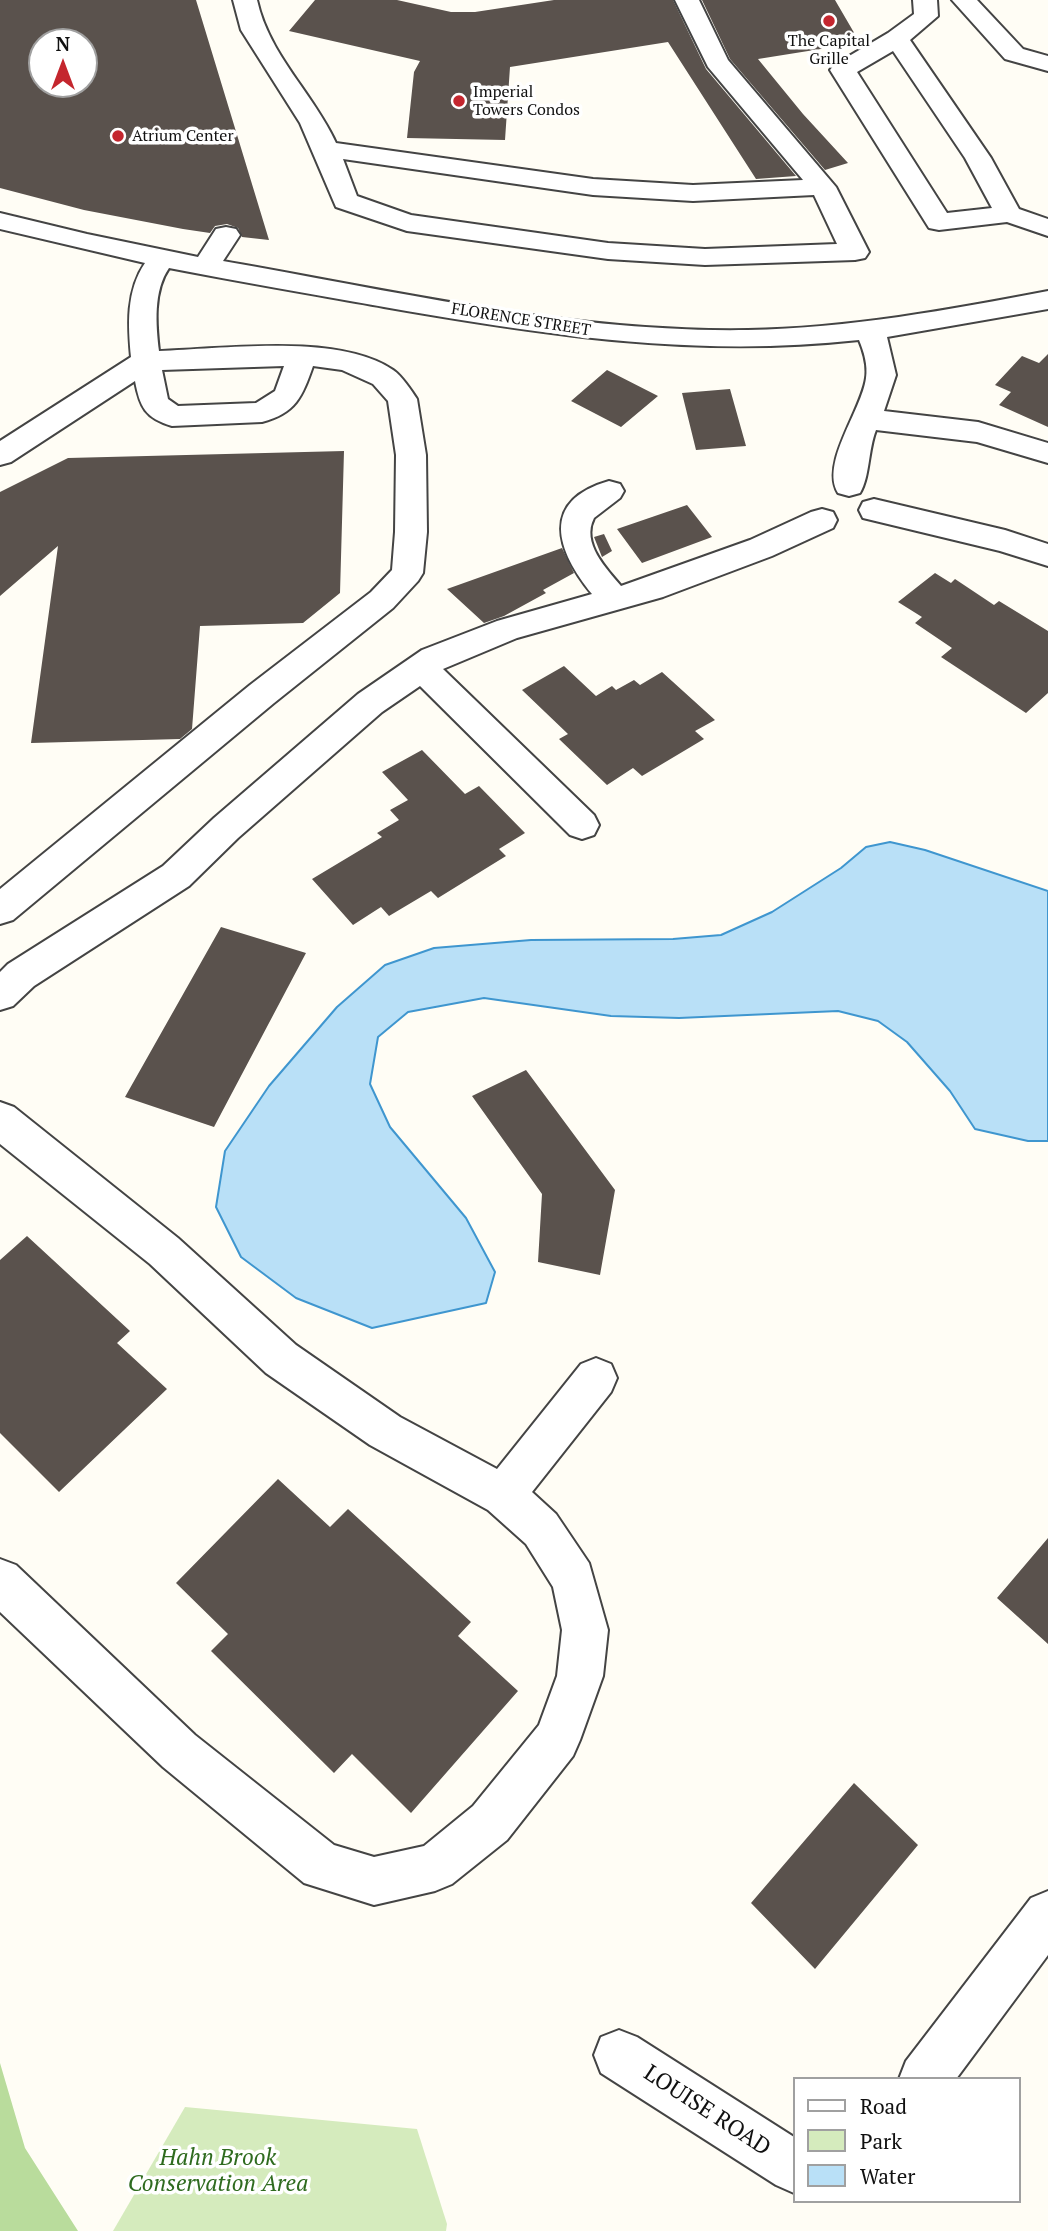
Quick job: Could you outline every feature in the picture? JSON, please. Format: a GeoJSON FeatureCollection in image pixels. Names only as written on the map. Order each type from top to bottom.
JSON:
{"type":"FeatureCollection","features":[{"type":"Feature","properties":{"kind":"street"},"geometry":{"type":"LineString","coordinates":[[245,0],[257,36],[308,114],[326,149],[345,201],[407,223],[608,251],[705,257],[855,252],[823,187],[718,62],[687,0]]}},
{"type":"Feature","properties":{"kind":"street"},"geometry":{"type":"LineString","coordinates":[[925,0],[926,16],[897,38],[843,70],[939,222],[1009,214],[1048,228]]}},
{"type":"Feature","properties":{"kind":"street"},"geometry":{"type":"LineString","coordinates":[[964,0],[1014,54],[1048,64]]}},
{"type":"Feature","properties":{"kind":"street"},"geometry":{"type":"LineString","coordinates":[[897,38],[978,158],[1009,214]]}},
{"type":"Feature","properties":{"kind":"street"},"geometry":{"type":"LineString","coordinates":[[326,149],[593,187],[693,193],[823,187]]}},
{"type":"Feature","properties":{"kind":"street","name":"FLORENCE STREET"},"geometry":{"type":"LineString","coordinates":[[0,221],[162,259],[523,321],[616,334],[749,340],[870,331],[923,324],[1048,300]]}},
{"type":"Feature","properties":{"kind":"street"},"geometry":{"type":"LineString","coordinates":[[206,267],[226,235]]}},
{"type":"Feature","properties":{"kind":"street"},"geometry":{"type":"LineString","coordinates":[[162,259],[151,275],[147,287],[145,361],[154,404],[172,416],[262,412],[288,396],[302,356]]}},
{"type":"Feature","properties":{"kind":"street"},"geometry":{"type":"LineString","coordinates":[[849,486],[857,440],[877,399],[882,373],[878,349],[870,331]]}},
{"type":"Feature","properties":{"kind":"street"},"geometry":{"type":"LineString","coordinates":[[0,455],[145,361],[302,356],[347,360],[383,377],[402,399],[411,455],[411,532],[407,573],[382,600],[262,694],[0,910]]}},
{"type":"Feature","properties":{"kind":"street"},"geometry":{"type":"LineString","coordinates":[[867,419],[978,432],[1048,453]]}},
{"type":"Feature","properties":{"kind":"street"},"geometry":{"type":"LineString","coordinates":[[0,995],[21,975],[176,876],[226,828],[370,703],[433,658],[508,629],[652,589],[749,552],[821,520],[846,525],[859,523],[871,518],[874,502],[869,496],[849,486],[831,488],[820,494],[814,502],[815,512],[821,520]]}},
{"type":"Feature","properties":{"kind":"street"},"geometry":{"type":"LineString","coordinates":[[609,491],[584,509],[576,519],[574,530],[582,558],[613,599]]}},
{"type":"Feature","properties":{"kind":"street"},"geometry":{"type":"LineString","coordinates":[[874,510],[1005,541],[1048,555]]}},
{"type":"Feature","properties":{"kind":"street"},"geometry":{"type":"LineString","coordinates":[[422,668],[582,825]]}},
{"type":"Feature","properties":{"kind":"street"},"geometry":{"type":"LineString","coordinates":[[0,1119],[164,1251],[281,1359],[385,1431],[503,1495],[541,1529],[573,1579],[585,1630],[580,1676],[557,1740],[490,1823],[435,1867],[374,1881],[321,1866],[179,1751],[0,1581]]}},
{"type":"Feature","properties":{"kind":"street"},"geometry":{"type":"LineString","coordinates":[[503,1495],[596,1378]]}},
{"type":"Feature","properties":{"kind":"street"},"geometry":{"type":"LineString","coordinates":[[926,2077],[1048,1915]]}},
{"type":"Feature","properties":{"kind":"street","name":"LOUISE ROAD"},"geometry":{"type":"LineString","coordinates":[[619,2055],[792,2166]]}},
{"type":"Feature","properties":{"kind":"green space"},"geometry":{"type":"Polygon","coordinates":[[[0,2063],[25,2148],[78,2231],[0,2231],[0,2063]]]}},
{"type":"Feature","properties":{"kind":"green space","name":"Hahn Brook Conservation Area"},"geometry":{"type":"Polygon","coordinates":[[[185,2107],[417,2129],[447,2224],[446,2231],[113,2231],[185,2107]]]}},
{"type":"Feature","properties":{"kind":"water"},"geometry":{"type":"Polygon","coordinates":[[[890,842],[925,850],[1048,891],[1048,1141],[1028,1141],[975,1129],[950,1091],[907,1042],[878,1021],[838,1011],[679,1018],[611,1016],[484,998],[408,1012],[378,1037],[370,1084],[390,1127],[466,1218],[495,1272],[486,1303],[372,1328],[296,1298],[241,1257],[216,1207],[225,1151],[269,1086],[337,1007],[385,965],[434,948],[531,940],[673,939],[721,935],[772,912],[841,868],[866,847],[890,842]]]}},
{"type":"Feature","properties":{"kind":"building","name":"Atrium Center"},"geometry":{"type":"Polygon","coordinates":[[[0,0],[196,0],[269,240],[242,237],[238,228],[227,224],[215,226],[210,233],[84,210],[0,188],[0,0]]]}},
{"type":"Feature","properties":{"kind":"building","name":"Imperial Towers Condos"},"geometry":{"type":"Polygon","coordinates":[[[315,0],[397,0],[451,12],[475,12],[554,0],[673,0],[706,69],[796,176],[756,179],[668,42],[510,67],[505,140],[407,138],[414,72],[420,61],[289,31],[315,0]]]}},
{"type":"Feature","properties":{"kind":"building"},"geometry":{"type":"Polygon","coordinates":[[[702,0],[835,0],[856,36],[848,37],[852,44],[758,59],[848,163],[825,170],[730,59],[702,0]]]}},
{"type":"Feature","properties":{"kind":"building"},"geometry":{"type":"Polygon","coordinates":[[[1048,354],[1048,427],[999,405],[1011,392],[995,385],[1022,356],[1039,363],[1048,354]]]}},
{"type":"Feature","properties":{"kind":"building"},"geometry":{"type":"Polygon","coordinates":[[[607,370],[658,396],[621,427],[571,401],[607,370]]]}},
{"type":"Feature","properties":{"kind":"building"},"geometry":{"type":"Polygon","coordinates":[[[730,389],[746,446],[696,450],[682,393],[730,389]]]}},
{"type":"Feature","properties":{"kind":"building"},"geometry":{"type":"Polygon","coordinates":[[[344,451],[340,593],[303,623],[200,626],[192,729],[180,739],[31,743],[58,546],[0,596],[0,492],[68,458],[344,451]]]}},
{"type":"Feature","properties":{"kind":"building"},"geometry":{"type":"Polygon","coordinates":[[[687,505],[712,537],[642,563],[617,529],[687,505]]]}},
{"type":"Feature","properties":{"kind":"building"},"geometry":{"type":"Polygon","coordinates":[[[604,534],[612,551],[602,557],[594,537],[604,534]]]}},
{"type":"Feature","properties":{"kind":"building"},"geometry":{"type":"Polygon","coordinates":[[[562,548],[574,573],[543,590],[546,593],[504,616],[484,623],[447,589],[562,548]]]}},
{"type":"Feature","properties":{"kind":"building"},"geometry":{"type":"Polygon","coordinates":[[[935,573],[951,583],[955,579],[994,605],[999,601],[1048,631],[1048,693],[1026,713],[941,657],[952,648],[915,623],[922,617],[898,602],[935,573]]]}},
{"type":"Feature","properties":{"kind":"building"},"geometry":{"type":"Polygon","coordinates":[[[564,666],[596,696],[612,686],[616,690],[634,680],[640,685],[662,672],[715,720],[695,731],[704,739],[642,776],[633,768],[607,785],[559,739],[568,734],[522,690],[564,666]]]}},
{"type":"Feature","properties":{"kind":"building"},"geometry":{"type":"Polygon","coordinates":[[[422,750],[465,794],[479,786],[525,833],[499,849],[506,856],[438,898],[431,891],[389,916],[381,907],[353,925],[312,879],[382,837],[377,833],[399,820],[390,810],[408,800],[382,772],[422,750]]]}},
{"type":"Feature","properties":{"kind":"building"},"geometry":{"type":"Polygon","coordinates":[[[221,927],[306,953],[214,1127],[125,1097],[221,927]]]}},
{"type":"Feature","properties":{"kind":"building"},"geometry":{"type":"Polygon","coordinates":[[[526,1070],[615,1190],[600,1275],[538,1262],[542,1194],[472,1096],[526,1070]]]}},
{"type":"Feature","properties":{"kind":"building"},"geometry":{"type":"Polygon","coordinates":[[[27,1236],[130,1331],[117,1343],[167,1389],[59,1492],[0,1433],[0,1260],[27,1236]]]}},
{"type":"Feature","properties":{"kind":"building"},"geometry":{"type":"Polygon","coordinates":[[[278,1479],[330,1527],[348,1509],[471,1622],[458,1636],[518,1691],[411,1813],[352,1754],[334,1773],[211,1651],[228,1634],[176,1583],[278,1479]]]}},
{"type":"Feature","properties":{"kind":"building"},"geometry":{"type":"Polygon","coordinates":[[[1048,1538],[1048,1644],[997,1598],[1048,1538]]]}},
{"type":"Feature","properties":{"kind":"building"},"geometry":{"type":"Polygon","coordinates":[[[854,1783],[918,1845],[815,1969],[751,1903],[854,1783]]]}},
{"type":"Feature","properties":{"kind":"place","name":"The Capital Grille"},"geometry":{"type":"Point","coordinates":[829,21]}},
{"type":"Feature","properties":{"kind":"place","name":"Imperial Towers Condos"},"geometry":{"type":"Point","coordinates":[459,101]}},
{"type":"Feature","properties":{"kind":"place","name":"Atrium Center"},"geometry":{"type":"Point","coordinates":[118,136]}}]}
